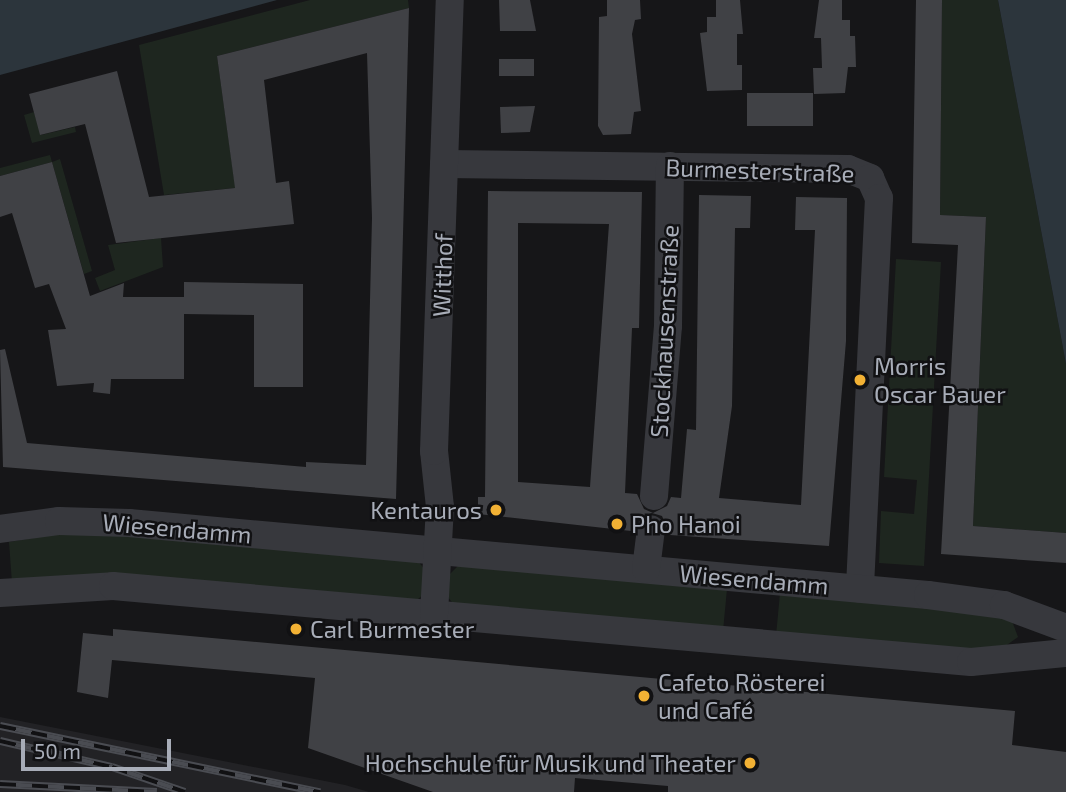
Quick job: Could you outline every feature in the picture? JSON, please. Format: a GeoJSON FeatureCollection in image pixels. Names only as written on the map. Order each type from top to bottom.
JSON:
{"type":"FeatureCollection","features":[{"type":"Feature","properties":{"kind":"street","name":"Witthof"},"geometry":{"type":"LineString","coordinates":[[438,550],[434,451],[450,0]]}},
{"type":"Feature","properties":{"kind":"street","name":"Burmesterstraße"},"geometry":{"type":"LineString","coordinates":[[444,164],[848,169],[876,184],[871,411],[860,589]]}},
{"type":"Feature","properties":{"kind":"street","name":"Stockhausenstraße"},"geometry":{"type":"LineString","coordinates":[[654,496],[668,326],[670,166]]}},
{"type":"Feature","properties":{"kind":"street","name":"Wiesendamm"},"geometry":{"type":"LineString","coordinates":[[0,529],[92,520],[646,569],[995,603],[1066,628]]}},
{"type":"Feature","properties":{"kind":"street"},"geometry":{"type":"LineString","coordinates":[[646,569],[651,529]]}},
{"type":"Feature","properties":{"kind":"street"},"geometry":{"type":"LineString","coordinates":[[434,614],[438,550]]}},
{"type":"Feature","properties":{"kind":"street"},"geometry":{"type":"LineString","coordinates":[[0,593],[113,586],[971,662],[1066,653]]}},
{"type":"Feature","properties":{"kind":"shaded area"},"geometry":{"type":"Polygon","coordinates":[[[0,0],[277,0],[0,75],[0,0]]]}},
{"type":"Feature","properties":{"kind":"shaded area"},"geometry":{"type":"Polygon","coordinates":[[[310,0],[408,0],[409,8],[217,56],[234,178],[244,187],[164,195],[139,45],[310,0]]]}},
{"type":"Feature","properties":{"kind":"shaded area"},"geometry":{"type":"Polygon","coordinates":[[[942,0],[998,0],[1066,364],[1066,533],[973,526],[986,217],[940,215],[942,0]]]}},
{"type":"Feature","properties":{"kind":"shaded area"},"geometry":{"type":"Polygon","coordinates":[[[998,0],[1066,0],[1066,364],[998,0]]]}},
{"type":"Feature","properties":{"kind":"shaded area"},"geometry":{"type":"Polygon","coordinates":[[[34,112],[41,135],[75,127],[76,132],[32,143],[24,115],[34,112]]]}},
{"type":"Feature","properties":{"kind":"shaded area"},"geometry":{"type":"Polygon","coordinates":[[[50,155],[52,162],[0,176],[0,168],[50,155]]]}},
{"type":"Feature","properties":{"kind":"shaded area"},"geometry":{"type":"Polygon","coordinates":[[[60,159],[92,271],[84,274],[52,162],[60,159]]]}},
{"type":"Feature","properties":{"kind":"shaded area"},"geometry":{"type":"Polygon","coordinates":[[[161,238],[163,267],[100,291],[95,278],[115,270],[108,245],[161,238]]]}},
{"type":"Feature","properties":{"kind":"shaded area"},"geometry":{"type":"Polygon","coordinates":[[[896,259],[941,262],[924,566],[879,563],[881,511],[914,514],[917,480],[884,477],[896,259]]]}},
{"type":"Feature","properties":{"kind":"shaded area"},"geometry":{"type":"Polygon","coordinates":[[[76,531],[418,561],[425,570],[424,594],[417,600],[12,583],[9,542],[76,531]]]}},
{"type":"Feature","properties":{"kind":"shaded area"},"geometry":{"type":"Polygon","coordinates":[[[459,565],[727,589],[723,631],[455,606],[447,596],[448,576],[459,565]]]}},
{"type":"Feature","properties":{"kind":"shaded area"},"geometry":{"type":"Polygon","coordinates":[[[780,593],[979,610],[1012,621],[1018,637],[997,652],[776,636],[780,593]]]}},
{"type":"Feature","properties":{"kind":"shaded area"},"geometry":{"type":"Polygon","coordinates":[[[0,717],[345,785],[369,792],[0,792],[0,717]]]}},
{"type":"Feature","properties":{"kind":"building"},"geometry":{"type":"Polygon","coordinates":[[[499,0],[530,0],[536,31],[500,31],[499,0]]]}},
{"type":"Feature","properties":{"kind":"building"},"geometry":{"type":"Polygon","coordinates":[[[607,0],[640,0],[641,19],[635,20],[632,34],[641,111],[634,112],[631,134],[603,135],[598,126],[599,17],[607,16],[607,0]]]}},
{"type":"Feature","properties":{"kind":"building"},"geometry":{"type":"Polygon","coordinates":[[[716,0],[740,0],[743,34],[737,34],[737,65],[742,65],[742,90],[707,91],[700,33],[707,32],[707,17],[716,17],[716,0]]]}},
{"type":"Feature","properties":{"kind":"building"},"geometry":{"type":"Polygon","coordinates":[[[819,0],[842,0],[842,20],[850,20],[850,36],[855,36],[856,67],[848,67],[845,93],[814,94],[813,68],[822,68],[821,38],[814,38],[819,0]]]}},
{"type":"Feature","properties":{"kind":"building"},"geometry":{"type":"Polygon","coordinates":[[[916,0],[942,0],[940,215],[986,217],[973,526],[1066,533],[1066,563],[941,554],[958,245],[912,243],[916,0]]]}},
{"type":"Feature","properties":{"kind":"building"},"geometry":{"type":"Polygon","coordinates":[[[409,8],[396,499],[3,467],[0,350],[5,349],[27,443],[306,467],[306,462],[366,465],[372,218],[367,53],[264,80],[276,183],[289,181],[294,224],[116,243],[85,124],[40,135],[29,94],[117,71],[149,197],[235,188],[217,56],[409,8]]]}},
{"type":"Feature","properties":{"kind":"building"},"geometry":{"type":"Polygon","coordinates":[[[499,59],[534,59],[534,76],[499,76],[499,59]]]}},
{"type":"Feature","properties":{"kind":"building"},"geometry":{"type":"Polygon","coordinates":[[[747,93],[813,93],[813,126],[747,126],[747,93]]]}},
{"type":"Feature","properties":{"kind":"building"},"geometry":{"type":"Polygon","coordinates":[[[535,106],[530,132],[501,133],[500,107],[535,106]]]}},
{"type":"Feature","properties":{"kind":"building"},"geometry":{"type":"Polygon","coordinates":[[[52,162],[90,296],[124,283],[123,297],[184,297],[184,282],[303,284],[303,387],[254,387],[254,315],[184,314],[184,379],[111,379],[110,394],[93,392],[94,383],[57,386],[48,330],[66,329],[49,284],[35,288],[12,213],[0,217],[0,176],[52,162]]]}},
{"type":"Feature","properties":{"kind":"building"},"geometry":{"type":"Polygon","coordinates":[[[488,191],[642,192],[639,328],[632,328],[625,493],[637,494],[644,509],[653,513],[667,506],[671,497],[681,498],[687,429],[696,430],[699,195],[751,196],[750,228],[735,228],[732,406],[719,498],[801,505],[815,230],[795,230],[796,197],[847,198],[846,341],[829,546],[670,535],[662,516],[652,513],[638,518],[631,531],[478,514],[478,497],[485,497],[488,191]],[[518,223],[518,482],[590,487],[609,224],[518,223]]]}},
{"type":"Feature","properties":{"kind":"building"},"geometry":{"type":"Polygon","coordinates":[[[113,629],[1015,711],[1012,745],[1066,752],[1066,792],[668,792],[668,786],[575,778],[574,792],[433,792],[308,748],[315,678],[112,660],[108,698],[77,692],[83,633],[113,636],[113,629]]]}},
{"type":"Feature","properties":{"kind":"railway"},"geometry":{"type":"LineString","coordinates":[[0,726],[320,792]]}},
{"type":"Feature","properties":{"kind":"railway"},"geometry":{"type":"LineString","coordinates":[[0,741],[112,767],[185,792]]}},
{"type":"Feature","properties":{"kind":"railway"},"geometry":{"type":"LineString","coordinates":[[0,784],[157,792]]}},
{"type":"Feature","properties":{"kind":"place","name":"Morris Oscar Bauer"},"geometry":{"type":"Point","coordinates":[860,380]}},
{"type":"Feature","properties":{"kind":"place","name":"Kentauros"},"geometry":{"type":"Point","coordinates":[496,510]}},
{"type":"Feature","properties":{"kind":"place","name":"Pho Hanoi"},"geometry":{"type":"Point","coordinates":[617,524]}},
{"type":"Feature","properties":{"kind":"place","name":"Carl Burmester"},"geometry":{"type":"Point","coordinates":[296,629]}},
{"type":"Feature","properties":{"kind":"place","name":"Cafeto Rösterei und Café"},"geometry":{"type":"Point","coordinates":[644,696]}},
{"type":"Feature","properties":{"kind":"place","name":"Hochschule für Musik und Theater"},"geometry":{"type":"Point","coordinates":[750,763]}}]}
